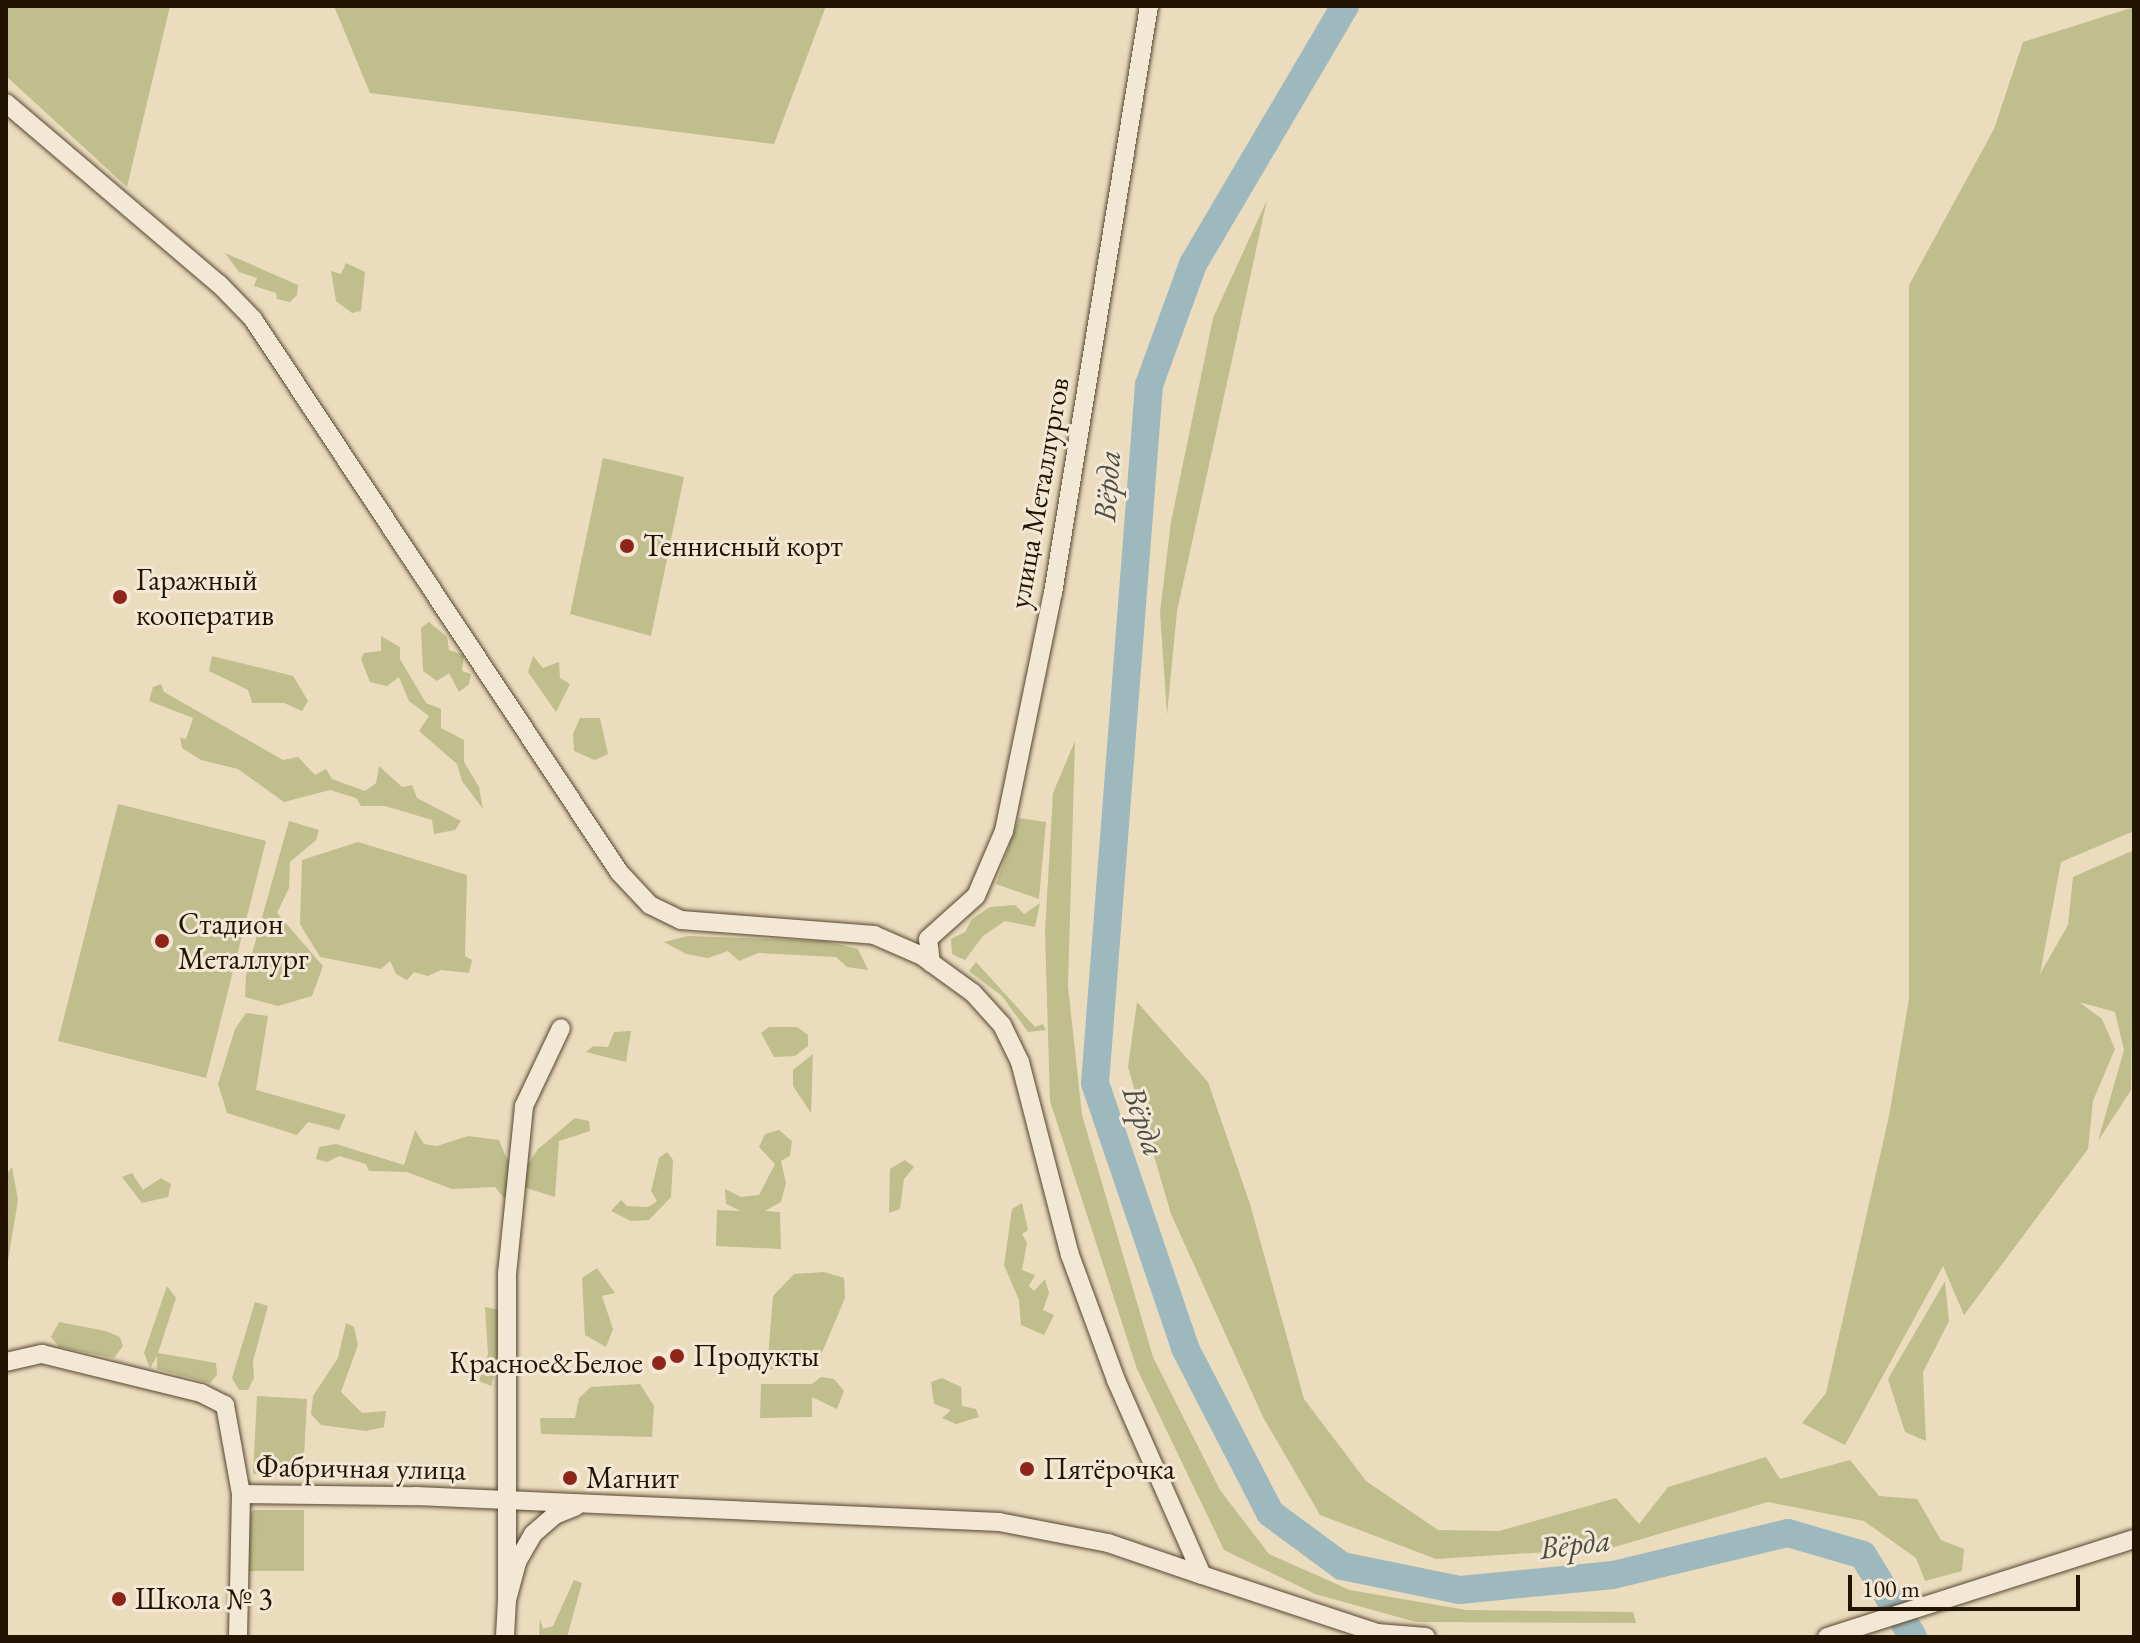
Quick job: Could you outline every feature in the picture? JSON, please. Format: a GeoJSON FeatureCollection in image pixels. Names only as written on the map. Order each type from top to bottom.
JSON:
{"type":"FeatureCollection","features":[{"type":"Feature","properties":{"kind":"street","name":"улица Металлургов"},"geometry":{"type":"LineString","coordinates":[[931,963],[928,939],[956,919],[976,896],[1007,817],[1053,593],[1149,6]]}},
{"type":"Feature","properties":{"kind":"street"},"geometry":{"type":"LineString","coordinates":[[6,103],[219,284],[253,319],[619,872],[650,905],[681,920],[874,935],[931,963],[973,993],[1002,1025],[1020,1062],[1070,1255],[1116,1380],[1202,1575]]}},
{"type":"Feature","properties":{"kind":"street","name":"Фабричная улица"},"geometry":{"type":"LineString","coordinates":[[510,1501],[507,1274],[524,1106],[561,1028]]}},
{"type":"Feature","properties":{"kind":"street","name":"Фабричная улица"},"geometry":{"type":"LineString","coordinates":[[6,1362],[42,1354],[201,1393],[225,1405],[241,1494],[510,1501],[999,1522],[1108,1543],[1377,1633],[1426,1637]]}},
{"type":"Feature","properties":{"kind":"street"},"geometry":{"type":"LineString","coordinates":[[238,1637],[241,1494]]}},
{"type":"Feature","properties":{"kind":"street"},"geometry":{"type":"LineString","coordinates":[[505,1637],[510,1501]]}},
{"type":"Feature","properties":{"kind":"street"},"geometry":{"type":"LineString","coordinates":[[507,1600],[517,1562],[533,1534],[555,1515],[581,1505]]}},
{"type":"Feature","properties":{"kind":"street"},"geometry":{"type":"LineString","coordinates":[[1827,1637],[2134,1539]]}},
{"type":"Feature","properties":{"kind":"shaded area"},"geometry":{"type":"Polygon","coordinates":[[[6,6],[170,6],[127,187],[6,76],[6,6]]]}},
{"type":"Feature","properties":{"kind":"shaded area"},"geometry":{"type":"Polygon","coordinates":[[[334,6],[826,6],[774,144],[370,93],[334,6]]]}},
{"type":"Feature","properties":{"kind":"shaded area"},"geometry":{"type":"Polygon","coordinates":[[[2134,7],[2134,831],[2061,862],[2040,974],[2068,925],[2073,877],[2134,850],[2131,1090],[2098,1141],[2124,1050],[2115,1012],[2079,1002],[2102,1019],[2115,1049],[2093,1101],[2088,1149],[1964,1315],[1943,1266],[1845,1445],[1802,1423],[1826,1393],[1889,1116],[1909,999],[1909,285],[1994,129],[2023,42],[2134,7]]]}},
{"type":"Feature","properties":{"kind":"shaded area"},"geometry":{"type":"Polygon","coordinates":[[[1267,200],[1177,611],[1167,715],[1160,612],[1171,522],[1213,318],[1267,200]]]}},
{"type":"Feature","properties":{"kind":"shaded area"},"geometry":{"type":"Polygon","coordinates":[[[225,253],[298,285],[297,295],[290,302],[277,299],[276,293],[254,286],[257,278],[239,272],[225,253]]]}},
{"type":"Feature","properties":{"kind":"shaded area"},"geometry":{"type":"Polygon","coordinates":[[[346,263],[365,272],[361,311],[352,313],[336,301],[331,271],[341,274],[346,263]]]}},
{"type":"Feature","properties":{"kind":"shaded area","name":"Теннисный корт"},"geometry":{"type":"Polygon","coordinates":[[[603,458],[684,477],[651,636],[570,614],[603,458]]]}},
{"type":"Feature","properties":{"kind":"shaded area"},"geometry":{"type":"Polygon","coordinates":[[[429,622],[447,637],[449,650],[464,655],[462,671],[471,674],[469,684],[459,692],[449,673],[437,681],[423,671],[421,628],[429,622]]]}},
{"type":"Feature","properties":{"kind":"shaded area"},"geometry":{"type":"Polygon","coordinates":[[[381,636],[400,647],[400,659],[426,703],[441,709],[441,728],[464,740],[464,762],[479,787],[483,809],[462,781],[457,764],[419,731],[429,716],[409,701],[399,677],[387,686],[370,682],[361,659],[364,653],[381,651],[381,636]]]}},
{"type":"Feature","properties":{"kind":"shaded area"},"geometry":{"type":"Polygon","coordinates":[[[212,656],[293,676],[308,701],[302,711],[284,703],[252,703],[248,690],[209,671],[212,656]]]}},
{"type":"Feature","properties":{"kind":"shaded area"},"geometry":{"type":"Polygon","coordinates":[[[533,656],[543,668],[559,662],[560,678],[570,684],[556,712],[528,672],[533,656]]]}},
{"type":"Feature","properties":{"kind":"shaded area"},"geometry":{"type":"Polygon","coordinates":[[[161,684],[164,692],[283,760],[298,757],[315,775],[326,769],[332,779],[365,791],[376,783],[379,766],[402,787],[412,785],[417,798],[461,821],[455,830],[434,834],[432,820],[385,806],[361,806],[356,798],[330,790],[284,802],[238,769],[201,760],[182,748],[180,738],[186,739],[193,718],[149,701],[153,687],[161,684]]]}},
{"type":"Feature","properties":{"kind":"shaded area"},"geometry":{"type":"Polygon","coordinates":[[[580,718],[600,718],[608,754],[595,760],[574,751],[573,734],[580,718]]]}},
{"type":"Feature","properties":{"kind":"shaded area"},"geometry":{"type":"Polygon","coordinates":[[[1075,741],[1068,986],[1082,1115],[1153,1357],[1220,1490],[1269,1554],[1350,1590],[1466,1610],[1633,1612],[1636,1623],[1416,1622],[1315,1594],[1224,1550],[1137,1369],[1050,1101],[1045,932],[1053,793],[1075,741]]]}},
{"type":"Feature","properties":{"kind":"shaded area","name":"Стадион Металлург"},"geometry":{"type":"Polygon","coordinates":[[[118,804],[266,841],[206,1078],[58,1041],[118,804]]]}},
{"type":"Feature","properties":{"kind":"shaded area"},"geometry":{"type":"Polygon","coordinates":[[[1019,818],[1046,822],[1039,899],[996,884],[1019,818]]]}},
{"type":"Feature","properties":{"kind":"shaded area"},"geometry":{"type":"Polygon","coordinates":[[[289,821],[319,830],[316,840],[290,862],[289,888],[277,913],[323,966],[312,996],[278,1006],[245,997],[246,975],[289,821]]]}},
{"type":"Feature","properties":{"kind":"shaded area"},"geometry":{"type":"Polygon","coordinates":[[[358,842],[467,875],[465,956],[472,960],[469,973],[441,970],[428,976],[414,972],[407,980],[396,974],[390,961],[381,969],[320,957],[300,924],[302,860],[358,842]]]}},
{"type":"Feature","properties":{"kind":"shaded area"},"geometry":{"type":"Polygon","coordinates":[[[1040,903],[1035,927],[1005,921],[983,936],[965,960],[952,954],[951,939],[965,932],[972,919],[990,907],[1015,905],[1024,914],[1040,903]]]}},
{"type":"Feature","properties":{"kind":"shaded area"},"geometry":{"type":"Polygon","coordinates":[[[688,936],[824,941],[858,949],[868,970],[847,967],[836,957],[758,953],[739,961],[728,951],[708,958],[686,954],[664,942],[688,936]]]}},
{"type":"Feature","properties":{"kind":"shaded area"},"geometry":{"type":"Polygon","coordinates":[[[976,962],[1035,1027],[1043,1024],[1046,1030],[1028,1032],[1002,996],[969,971],[976,962]]]}},
{"type":"Feature","properties":{"kind":"shaded area"},"geometry":{"type":"Polygon","coordinates":[[[1137,1002],[1208,1082],[1250,1204],[1304,1399],[1366,1481],[1438,1530],[1499,1531],[1616,1498],[1639,1524],[1668,1487],[1766,1457],[1780,1479],[1850,1460],[1879,1496],[1917,1499],[1941,1540],[1964,1549],[1962,1571],[1925,1581],[1916,1558],[1864,1521],[1768,1502],[1611,1548],[1436,1559],[1320,1515],[1263,1417],[1171,1214],[1128,1067],[1137,1002]]]}},
{"type":"Feature","properties":{"kind":"shaded area"},"geometry":{"type":"Polygon","coordinates":[[[246,1013],[268,1016],[256,1090],[346,1115],[339,1130],[308,1122],[297,1135],[227,1113],[218,1084],[235,1029],[246,1013]]]}},
{"type":"Feature","properties":{"kind":"shaded area"},"geometry":{"type":"Polygon","coordinates":[[[769,1027],[797,1027],[808,1035],[808,1046],[795,1056],[774,1057],[761,1033],[769,1027]]]}},
{"type":"Feature","properties":{"kind":"shaded area"},"geometry":{"type":"Polygon","coordinates":[[[631,1031],[626,1062],[586,1052],[593,1046],[608,1047],[614,1032],[631,1031]]]}},
{"type":"Feature","properties":{"kind":"shaded area"},"geometry":{"type":"Polygon","coordinates":[[[813,1054],[811,1113],[793,1086],[793,1070],[813,1054]]]}},
{"type":"Feature","properties":{"kind":"shaded area"},"geometry":{"type":"Polygon","coordinates":[[[575,1118],[589,1121],[590,1131],[559,1141],[555,1197],[526,1188],[504,1198],[495,1187],[452,1189],[407,1172],[369,1171],[366,1164],[339,1156],[327,1162],[316,1159],[319,1147],[336,1144],[404,1165],[415,1130],[424,1144],[437,1146],[468,1136],[499,1140],[507,1159],[525,1169],[538,1149],[575,1118]]]}},
{"type":"Feature","properties":{"kind":"shaded area"},"geometry":{"type":"Polygon","coordinates":[[[779,1130],[792,1141],[790,1156],[781,1161],[786,1183],[781,1202],[765,1211],[780,1212],[781,1249],[716,1246],[717,1210],[741,1211],[726,1204],[725,1189],[741,1197],[759,1195],[775,1164],[759,1147],[765,1134],[779,1130]]]}},
{"type":"Feature","properties":{"kind":"shaded area"},"geometry":{"type":"Polygon","coordinates":[[[667,1152],[673,1160],[671,1197],[649,1220],[631,1221],[611,1211],[621,1200],[627,1206],[648,1207],[657,1201],[651,1191],[659,1158],[667,1152]]]}},
{"type":"Feature","properties":{"kind":"shaded area"},"geometry":{"type":"Polygon","coordinates":[[[905,1160],[914,1167],[904,1179],[900,1209],[889,1213],[890,1169],[905,1160]]]}},
{"type":"Feature","properties":{"kind":"shaded area"},"geometry":{"type":"Polygon","coordinates":[[[12,1167],[18,1200],[6,1273],[6,1175],[12,1167]]]}},
{"type":"Feature","properties":{"kind":"shaded area"},"geometry":{"type":"Polygon","coordinates":[[[132,1173],[143,1190],[161,1178],[171,1184],[168,1197],[142,1203],[122,1177],[132,1173]]]}},
{"type":"Feature","properties":{"kind":"shaded area"},"geometry":{"type":"Polygon","coordinates":[[[1022,1203],[1028,1230],[1022,1234],[1027,1243],[1022,1270],[1035,1275],[1029,1286],[1034,1291],[1045,1279],[1049,1293],[1043,1310],[1054,1315],[1044,1335],[1021,1325],[1019,1300],[1004,1265],[1012,1209],[1022,1203]]]}},
{"type":"Feature","properties":{"kind":"shaded area"},"geometry":{"type":"Polygon","coordinates":[[[597,1268],[615,1293],[602,1296],[613,1329],[606,1347],[585,1335],[582,1278],[597,1268]]]}},
{"type":"Feature","properties":{"kind":"shaded area"},"geometry":{"type":"Polygon","coordinates":[[[824,1272],[844,1278],[845,1298],[818,1362],[767,1370],[773,1296],[794,1274],[824,1272]]]}},
{"type":"Feature","properties":{"kind":"shaded area"},"geometry":{"type":"Polygon","coordinates":[[[1945,1281],[1949,1321],[1923,1372],[1926,1441],[1905,1432],[1888,1379],[1945,1281]]]}},
{"type":"Feature","properties":{"kind":"shaded area"},"geometry":{"type":"Polygon","coordinates":[[[167,1286],[176,1298],[158,1353],[216,1363],[217,1375],[210,1383],[157,1369],[157,1356],[150,1368],[144,1353],[167,1286]]]}},
{"type":"Feature","properties":{"kind":"shaded area"},"geometry":{"type":"Polygon","coordinates":[[[255,1302],[268,1306],[253,1361],[254,1378],[248,1390],[239,1390],[232,1378],[255,1302]]]}},
{"type":"Feature","properties":{"kind":"shaded area"},"geometry":{"type":"Polygon","coordinates":[[[485,1307],[500,1310],[499,1358],[491,1386],[479,1381],[488,1354],[485,1307]]]}},
{"type":"Feature","properties":{"kind":"shaded area"},"geometry":{"type":"Polygon","coordinates":[[[59,1322],[106,1331],[120,1337],[123,1346],[114,1358],[59,1347],[51,1337],[59,1322]]]}},
{"type":"Feature","properties":{"kind":"shaded area"},"geometry":{"type":"Polygon","coordinates":[[[346,1323],[354,1327],[358,1345],[341,1392],[362,1413],[386,1411],[384,1427],[366,1431],[321,1425],[311,1414],[313,1396],[338,1358],[346,1323]]]}},
{"type":"Feature","properties":{"kind":"shaded area"},"geometry":{"type":"Polygon","coordinates":[[[821,1377],[834,1379],[844,1391],[837,1409],[812,1397],[812,1417],[760,1418],[761,1384],[812,1384],[821,1377]]]}},
{"type":"Feature","properties":{"kind":"shaded area"},"geometry":{"type":"Polygon","coordinates":[[[942,1378],[961,1387],[962,1406],[976,1409],[979,1417],[956,1424],[942,1418],[951,1410],[934,1404],[931,1382],[942,1378]]]}},
{"type":"Feature","properties":{"kind":"shaded area"},"geometry":{"type":"Polygon","coordinates":[[[640,1384],[654,1406],[652,1437],[541,1434],[540,1418],[575,1418],[579,1398],[591,1387],[640,1384]]]}},
{"type":"Feature","properties":{"kind":"shaded area"},"geometry":{"type":"Polygon","coordinates":[[[257,1396],[307,1399],[303,1476],[253,1474],[257,1396]]]}},
{"type":"Feature","properties":{"kind":"shaded area"},"geometry":{"type":"Polygon","coordinates":[[[254,1510],[304,1510],[304,1571],[248,1571],[248,1515],[254,1510]]]}},
{"type":"Feature","properties":{"kind":"shaded area"},"geometry":{"type":"Polygon","coordinates":[[[574,1580],[582,1583],[567,1637],[539,1637],[540,1619],[543,1629],[553,1626],[574,1580]]]}},
{"type":"Feature","properties":{"kind":"waterway","name":"Вёрда"},"geometry":{"type":"LineString","coordinates":[[1345,6],[1193,264],[1149,385],[1095,1083],[1185,1348],[1270,1513],[1342,1566],[1460,1590],[1613,1575],[1788,1533],[1863,1555],[1913,1637]]}},
{"type":"Feature","properties":{"kind":"place","name":"Теннисный корт"},"geometry":{"type":"Point","coordinates":[627,546]}},
{"type":"Feature","properties":{"kind":"place","name":"Гаражный кооператив"},"geometry":{"type":"Point","coordinates":[120,597]}},
{"type":"Feature","properties":{"kind":"place","name":"Стадион Металлург"},"geometry":{"type":"Point","coordinates":[162,941]}},
{"type":"Feature","properties":{"kind":"place","name":"Продукты"},"geometry":{"type":"Point","coordinates":[677,1356]}},
{"type":"Feature","properties":{"kind":"place","name":"Красное&Белое"},"geometry":{"type":"Point","coordinates":[659,1363]}},
{"type":"Feature","properties":{"kind":"place","name":"Пятёрочка"},"geometry":{"type":"Point","coordinates":[1027,1469]}},
{"type":"Feature","properties":{"kind":"place","name":"Магнит"},"geometry":{"type":"Point","coordinates":[570,1478]}},
{"type":"Feature","properties":{"kind":"place","name":"Школа № 3"},"geometry":{"type":"Point","coordinates":[119,1599]}}]}
